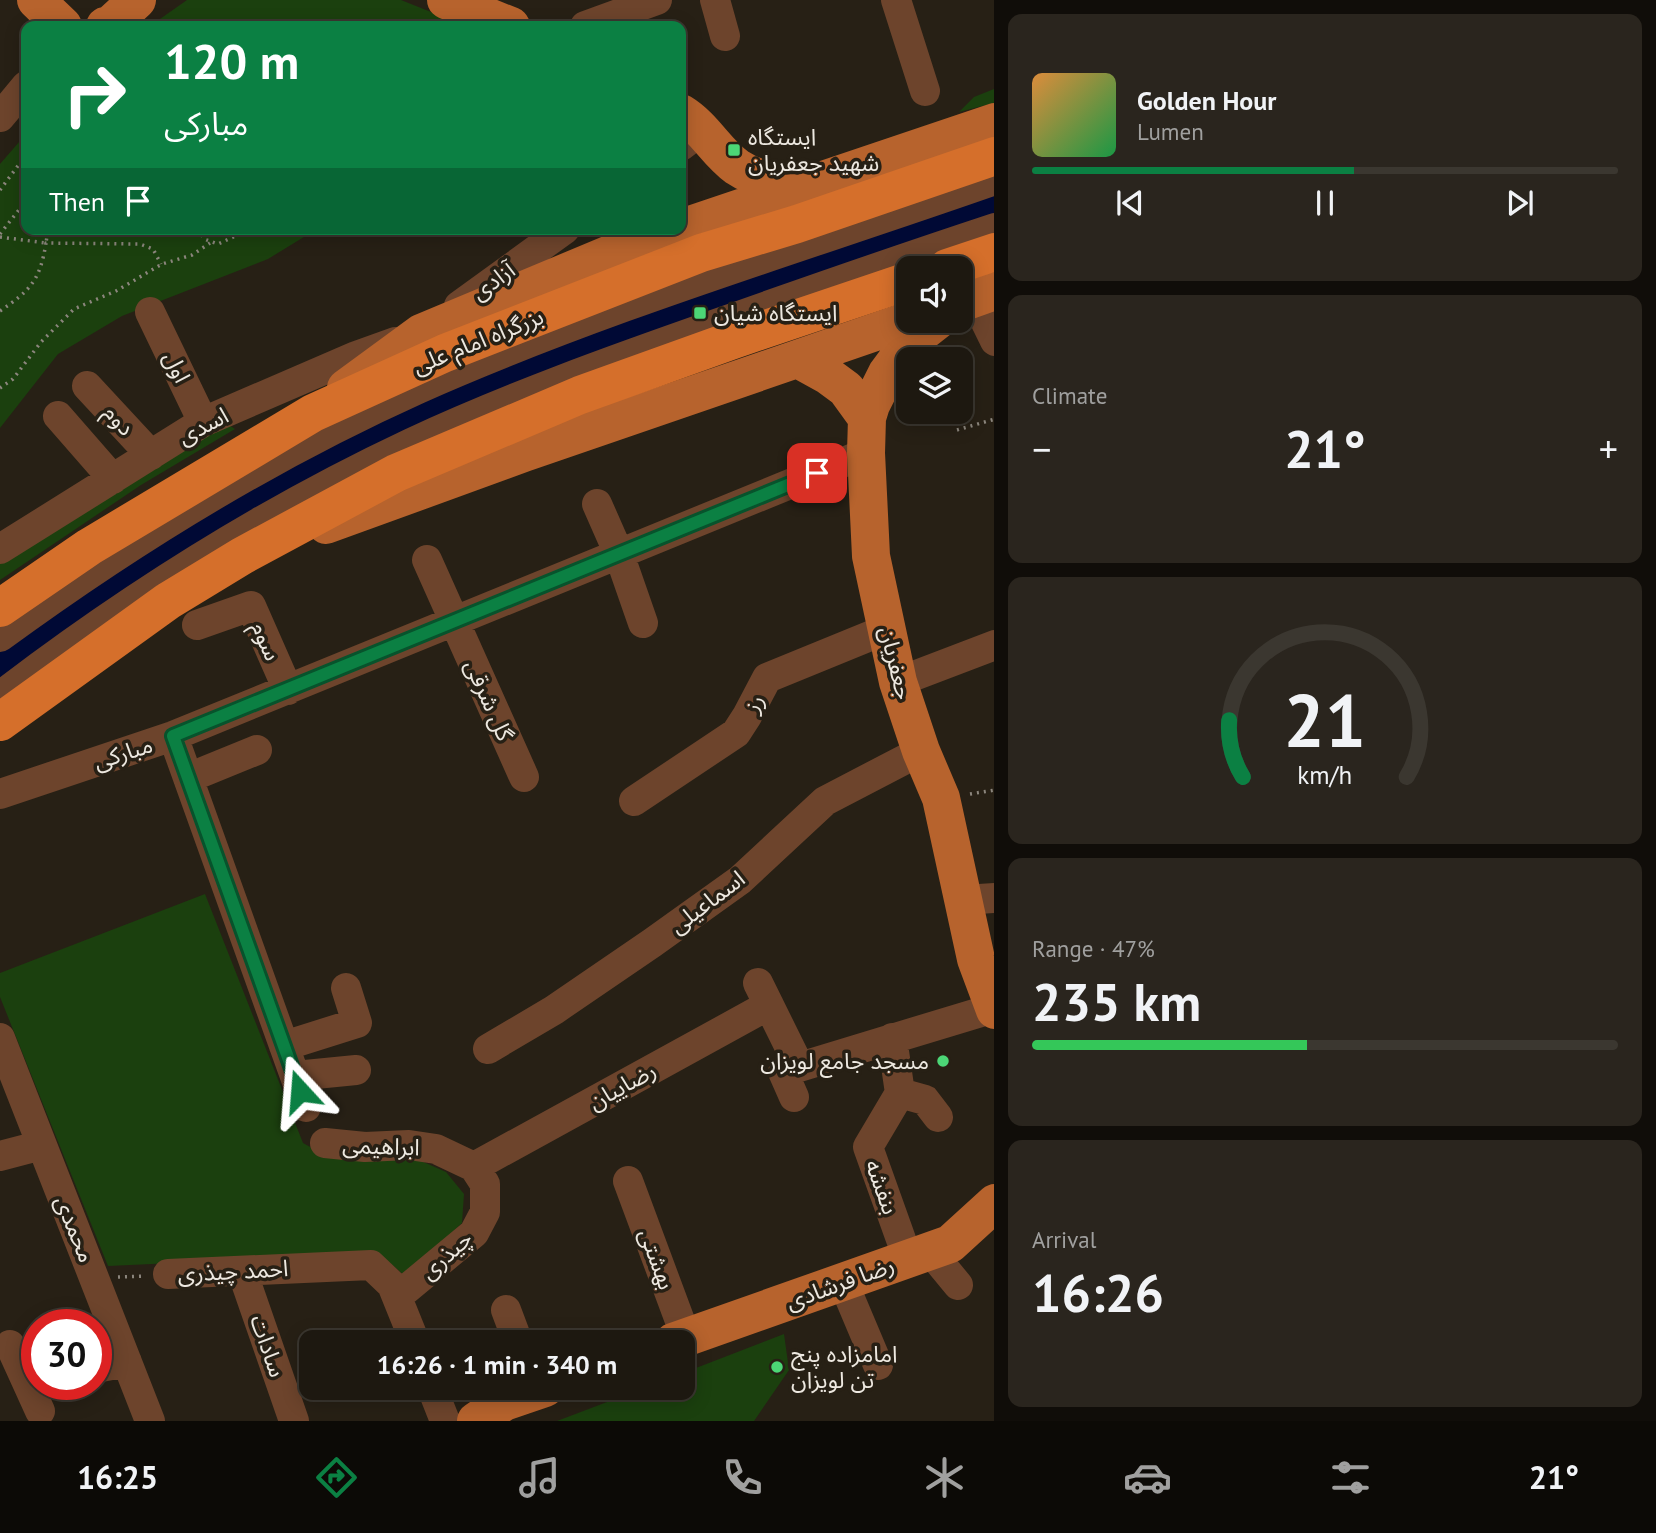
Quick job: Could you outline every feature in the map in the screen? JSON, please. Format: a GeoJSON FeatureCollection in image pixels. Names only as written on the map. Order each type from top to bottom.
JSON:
{"type":"FeatureCollection","features":[{"type":"Feature","properties":{"kind":"highway","name":"بزرگراه امام علی"},"geometry":{"type":"LineString","coordinates":[[0,608],[89,547],[313,413],[445,353],[701,253],[797,224],[994,156]]}},
{"type":"Feature","properties":{"kind":"highway"},"geometry":{"type":"LineString","coordinates":[[973,259],[994,252]]}},
{"type":"Feature","properties":{"kind":"highway"},"geometry":{"type":"LineString","coordinates":[[0,722],[158,609],[242,556],[396,473],[580,395],[896,285]]}},
{"type":"Feature","properties":{"kind":"main road"},"geometry":{"type":"LineString","coordinates":[[36,0],[58,21]]}},
{"type":"Feature","properties":{"kind":"main road"},"geometry":{"type":"LineString","coordinates":[[114,21],[137,0]]}},
{"type":"Feature","properties":{"kind":"main road"},"geometry":{"type":"LineString","coordinates":[[446,0],[498,21]]}},
{"type":"Feature","properties":{"kind":"main road"},"geometry":{"type":"LineString","coordinates":[[686,226],[994,122]]}},
{"type":"Feature","properties":{"kind":"main road"},"geometry":{"type":"LineString","coordinates":[[688,130],[736,166],[782,185],[807,187]]}},
{"type":"Feature","properties":{"kind":"main road"},"geometry":{"type":"LineString","coordinates":[[686,225],[712,210],[723,197],[736,166]]}},
{"type":"Feature","properties":{"kind":"main road"},"geometry":{"type":"LineString","coordinates":[[313,413],[421,333],[661,235]]}},
{"type":"Feature","properties":{"kind":"main road"},"geometry":{"type":"LineString","coordinates":[[242,556],[498,462],[896,325]]}},
{"type":"Feature","properties":{"kind":"main road","name":"جعفریان"},"geometry":{"type":"LineString","coordinates":[[921,333],[902,352],[870,405],[866,436],[871,556],[898,682],[921,751],[979,899],[976,960],[994,1009]]}},
{"type":"Feature","properties":{"kind":"main road"},"geometry":{"type":"LineString","coordinates":[[799,359],[846,389],[866,436]]}},
{"type":"Feature","properties":{"kind":"main road","name":"رضا فرشادی"},"geometry":{"type":"LineString","coordinates":[[695,1335],[950,1244],[994,1204]]}},
{"type":"Feature","properties":{"kind":"main road"},"geometry":{"type":"LineString","coordinates":[[476,1421],[509,1400]]}},
{"type":"Feature","properties":{"kind":"street"},"geometry":{"type":"LineString","coordinates":[[617,20],[657,0]]}},
{"type":"Feature","properties":{"kind":"street"},"geometry":{"type":"LineString","coordinates":[[715,0],[725,36]]}},
{"type":"Feature","properties":{"kind":"street"},"geometry":{"type":"LineString","coordinates":[[896,0],[925,91]]}},
{"type":"Feature","properties":{"kind":"street"},"geometry":{"type":"LineString","coordinates":[[0,117],[21,92]]}},
{"type":"Feature","properties":{"kind":"street"},"geometry":{"type":"LineString","coordinates":[[0,637],[78,582],[217,492],[312,440],[416,390],[606,312],[994,180]]}},
{"type":"Feature","properties":{"kind":"street"},"geometry":{"type":"LineString","coordinates":[[0,696],[79,636],[188,563],[232,536],[412,442],[592,368],[994,228]]}},
{"type":"Feature","properties":{"kind":"street","name":"آزادی"},"geometry":{"type":"LineString","coordinates":[[421,333],[557,235]]}},
{"type":"Feature","properties":{"kind":"street"},"geometry":{"type":"LineString","coordinates":[[973,302],[994,339]]}},
{"type":"Feature","properties":{"kind":"street","name":"اول"},"geometry":{"type":"LineString","coordinates":[[150,312],[203,422]]}},
{"type":"Feature","properties":{"kind":"street","name":"اسدی"},"geometry":{"type":"LineString","coordinates":[[0,549],[203,422],[356,356],[421,333]]}},
{"type":"Feature","properties":{"kind":"street","name":"دوم"},"geometry":{"type":"LineString","coordinates":[[87,386],[151,455]]}},
{"type":"Feature","properties":{"kind":"street"},"geometry":{"type":"LineString","coordinates":[[58,416],[113,479]]}},
{"type":"Feature","properties":{"kind":"street","name":"مبارکی"},"geometry":{"type":"LineString","coordinates":[[0,794],[173,736],[619,554],[866,436]]}},
{"type":"Feature","properties":{"kind":"street"},"geometry":{"type":"LineString","coordinates":[[597,504],[619,554],[643,623]]}},
{"type":"Feature","properties":{"kind":"street","name":"گل شرقی"},"geometry":{"type":"LineString","coordinates":[[426,560],[524,778]]}},
{"type":"Feature","properties":{"kind":"street","name":"سوم"},"geometry":{"type":"LineString","coordinates":[[197,625],[251,606],[288,690]]}},
{"type":"Feature","properties":{"kind":"street","name":"رز"},"geometry":{"type":"LineString","coordinates":[[634,801],[736,733],[767,678],[887,629]]}},
{"type":"Feature","properties":{"kind":"street"},"geometry":{"type":"LineString","coordinates":[[898,682],[994,645]]}},
{"type":"Feature","properties":{"kind":"street"},"geometry":{"type":"LineString","coordinates":[[173,736],[306,1107]]}},
{"type":"Feature","properties":{"kind":"street"},"geometry":{"type":"LineString","coordinates":[[188,778],[257,750]]}},
{"type":"Feature","properties":{"kind":"street","name":"اسماعیلی"},"geometry":{"type":"LineString","coordinates":[[488,1049],[565,1002],[740,880],[825,801],[921,751]]}},
{"type":"Feature","properties":{"kind":"street"},"geometry":{"type":"LineString","coordinates":[[284,1046],[357,1023],[346,988]]}},
{"type":"Feature","properties":{"kind":"street","name":"رضاییان"},"geometry":{"type":"LineString","coordinates":[[474,1167],[764,994],[799,1066]]}},
{"type":"Feature","properties":{"kind":"street"},"geometry":{"type":"LineString","coordinates":[[794,1097],[783,1072],[994,1009]]}},
{"type":"Feature","properties":{"kind":"street","name":"محمدی"},"geometry":{"type":"LineString","coordinates":[[0,1038],[149,1421]]}},
{"type":"Feature","properties":{"kind":"street"},"geometry":{"type":"LineString","coordinates":[[892,1038],[900,1093],[925,1100],[938,1117]]}},
{"type":"Feature","properties":{"kind":"street"},"geometry":{"type":"LineString","coordinates":[[295,1076],[356,1070]]}},
{"type":"Feature","properties":{"kind":"street","name":"بنفشه"},"geometry":{"type":"LineString","coordinates":[[900,1093],[868,1147],[919,1255]]}},
{"type":"Feature","properties":{"kind":"street","name":"ابراهیمی"},"geometry":{"type":"LineString","coordinates":[[325,1143],[365,1147],[409,1145],[436,1149],[474,1167]]}},
{"type":"Feature","properties":{"kind":"street"},"geometry":{"type":"LineString","coordinates":[[0,1156],[42,1144]]}},
{"type":"Feature","properties":{"kind":"street","name":"چیذری"},"geometry":{"type":"LineString","coordinates":[[397,1297],[474,1233],[485,1212],[485,1184],[474,1167]]}},
{"type":"Feature","properties":{"kind":"street","name":"بهشتی"},"geometry":{"type":"LineString","coordinates":[[628,1181],[677,1330]]}},
{"type":"Feature","properties":{"kind":"street"},"geometry":{"type":"LineString","coordinates":[[919,1255],[958,1285]]}},
{"type":"Feature","properties":{"kind":"street","name":"احمد چیذری"},"geometry":{"type":"LineString","coordinates":[[168,1274],[371,1265],[392,1284],[397,1297]]}},
{"type":"Feature","properties":{"kind":"street","name":"سادات"},"geometry":{"type":"LineString","coordinates":[[242,1271],[294,1421]]}},
{"type":"Feature","properties":{"kind":"street"},"geometry":{"type":"LineString","coordinates":[[843,1282],[878,1365]]}},
{"type":"Feature","properties":{"kind":"street"},"geometry":{"type":"LineString","coordinates":[[397,1297],[410,1330]]}},
{"type":"Feature","properties":{"kind":"street"},"geometry":{"type":"LineString","coordinates":[[506,1310],[514,1330]]}},
{"type":"Feature","properties":{"kind":"street"},"geometry":{"type":"LineString","coordinates":[[10,1345],[21,1363]]}},
{"type":"Feature","properties":{"kind":"street"},"geometry":{"type":"LineString","coordinates":[[112,1365],[127,1362]]}},
{"type":"Feature","properties":{"kind":"street"},"geometry":{"type":"LineString","coordinates":[[37,1400],[40,1411]]}},
{"type":"Feature","properties":{"kind":"street"},"geometry":{"type":"LineString","coordinates":[[437,1400],[445,1421]]}},
{"type":"Feature","properties":{"kind":"path"},"geometry":{"type":"LineString","coordinates":[[0,190],[21,162]]}},
{"type":"Feature","properties":{"kind":"path"},"geometry":{"type":"LineString","coordinates":[[21,208],[0,236],[46,243],[141,244],[153,249],[162,264]]}},
{"type":"Feature","properties":{"kind":"path"},"geometry":{"type":"LineString","coordinates":[[0,311],[25,293],[42,267],[47,235]]}},
{"type":"Feature","properties":{"kind":"path"},"geometry":{"type":"LineString","coordinates":[[202,235],[210,243],[218,244],[238,235]]}},
{"type":"Feature","properties":{"kind":"path"},"geometry":{"type":"LineString","coordinates":[[0,388],[13,379],[41,342],[74,309],[116,291],[162,264],[191,255],[210,243]]}},
{"type":"Feature","properties":{"kind":"path"},"geometry":{"type":"LineString","coordinates":[[957,430],[994,419]]}},
{"type":"Feature","properties":{"kind":"path","name":"احمد چیذری"},"geometry":{"type":"LineString","coordinates":[[95,1278],[168,1274]]}},
{"type":"Feature","properties":{"kind":"green space"},"geometry":{"type":"Polygon","coordinates":[[[187,0],[401,0],[454,21],[157,21],[187,0]]]}},
{"type":"Feature","properties":{"kind":"green space"},"geometry":{"type":"Polygon","coordinates":[[[994,89],[994,103],[959,112],[974,97],[994,89]]]}},
{"type":"Feature","properties":{"kind":"green space"},"geometry":{"type":"Polygon","coordinates":[[[21,140],[21,235],[307,235],[268,259],[122,316],[58,354],[0,428],[0,164],[21,140]]]}},
{"type":"Feature","properties":{"kind":"green space"},"geometry":{"type":"Polygon","coordinates":[[[226,423],[235,429],[141,485],[0,580],[0,559],[226,423]]]}},
{"type":"Feature","properties":{"kind":"green space"},"geometry":{"type":"Polygon","coordinates":[[[205,894],[303,1143],[323,1154],[419,1160],[446,1172],[464,1194],[462,1223],[405,1276],[389,1262],[370,1254],[108,1266],[0,997],[0,973],[205,894]]]}},
{"type":"Feature","properties":{"kind":"green space"},"geometry":{"type":"Polygon","coordinates":[[[784,1334],[789,1370],[754,1421],[557,1421],[612,1400],[695,1400],[695,1368],[784,1334]]]}},
{"type":"Feature","properties":{"kind":"waterway"},"geometry":{"type":"LineString","coordinates":[[0,667],[78,609],[199,528],[283,479],[371,434],[462,394],[555,358],[994,203]]}},
{"type":"Feature","properties":{"kind":"place","name":"ایستگاه شهید جعفریان"},"geometry":{"type":"Point","coordinates":[734,150]}},
{"type":"Feature","properties":{"kind":"place","name":"ایستگاه شیان"},"geometry":{"type":"Point","coordinates":[700,313]}},
{"type":"Feature","properties":{"kind":"place","name":"مسجد جامع لویزان"},"geometry":{"type":"Point","coordinates":[943,1061]}},
{"type":"Feature","properties":{"kind":"place","name":"امامزاده پنج تن لویزان"},"geometry":{"type":"Point","coordinates":[777,1367]}},
{"type":"Feature","properties":{"kind":"route"},"geometry":{"type":"LineString","coordinates":[[300,1091],[173,736],[817,473]]}}]}
